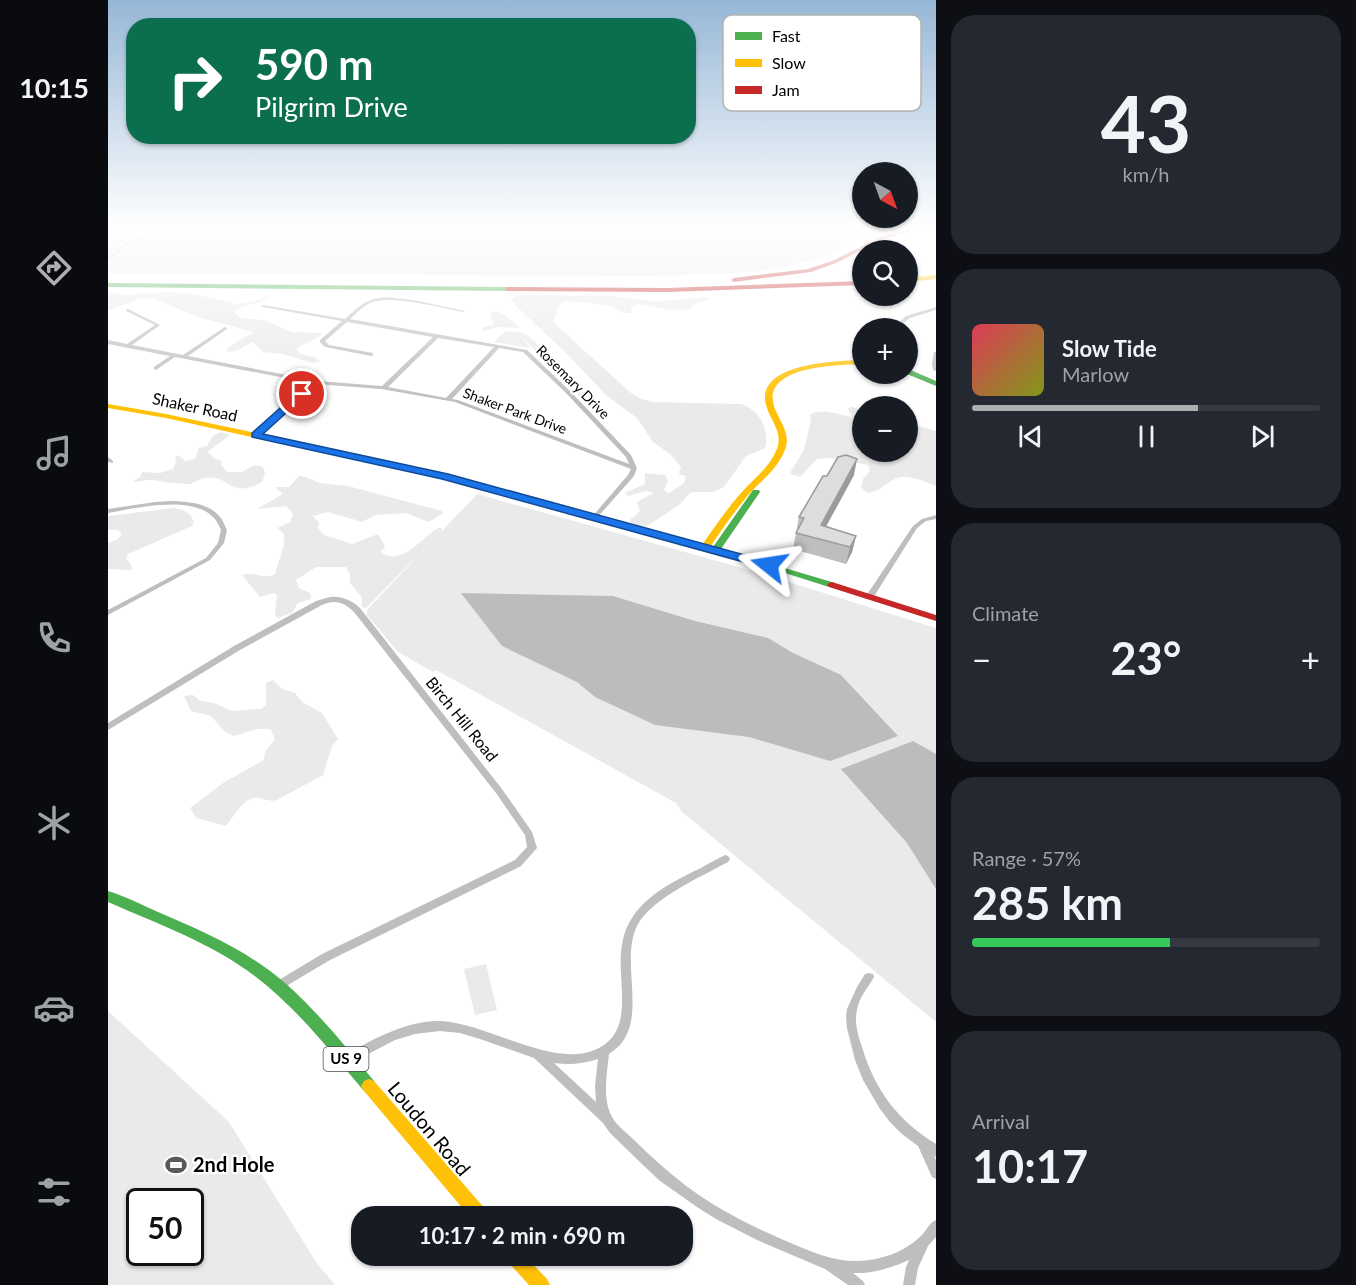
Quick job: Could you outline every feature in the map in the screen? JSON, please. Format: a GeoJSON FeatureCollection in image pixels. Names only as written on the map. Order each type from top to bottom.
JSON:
{"type":"FeatureCollection","features":[{"type":"Feature","properties":{"kind":"main road"},"geometry":{"type":"LineString","coordinates":[[108,285],[668,290],[807,285]]}},
{"type":"Feature","properties":{"kind":"main road"},"geometry":{"type":"LineString","coordinates":[[710,549],[750,488],[762,478],[780,451],[784,440],[782,427],[768,401],[768,392],[772,385],[784,375],[806,367],[852,363]]}},
{"type":"Feature","properties":{"kind":"main road"},"geometry":{"type":"LineString","coordinates":[[918,376],[936,384]]}},
{"type":"Feature","properties":{"kind":"main road","name":"Shaker Road"},"geometry":{"type":"LineString","coordinates":[[108,406],[150,412],[436,475],[763,564],[936,618]]}},
{"type":"Feature","properties":{"kind":"main road","name":"Loudon Road"},"geometry":{"type":"LineString","coordinates":[[112,896],[229,953],[278,986],[347,1060],[471,1206]]}},
{"type":"Feature","properties":{"kind":"main road"},"geometry":{"type":"LineString","coordinates":[[523,1266],[541,1285]]}},
{"type":"Feature","properties":{"kind":"street"},"geometry":{"type":"LineString","coordinates":[[371,354],[322,343],[368,302],[382,298],[463,310]]}},
{"type":"Feature","properties":{"kind":"street","name":"Rosemary Drive"},"geometry":{"type":"LineString","coordinates":[[263,306],[522,350],[530,354],[631,457],[634,468]]}},
{"type":"Feature","properties":{"kind":"street"},"geometry":{"type":"LineString","coordinates":[[907,318],[936,308]]}},
{"type":"Feature","properties":{"kind":"street"},"geometry":{"type":"LineString","coordinates":[[128,309],[158,324],[128,346]]}},
{"type":"Feature","properties":{"kind":"street"},"geometry":{"type":"LineString","coordinates":[[184,357],[225,327]]}},
{"type":"Feature","properties":{"kind":"street"},"geometry":{"type":"LineString","coordinates":[[384,387],[437,336]]}},
{"type":"Feature","properties":{"kind":"street","name":"Shaker Park Drive"},"geometry":{"type":"LineString","coordinates":[[108,342],[316,382],[384,387],[448,399],[634,468]]}},
{"type":"Feature","properties":{"kind":"street"},"geometry":{"type":"LineString","coordinates":[[448,399],[498,346]]}},
{"type":"Feature","properties":{"kind":"street"},"geometry":{"type":"LineString","coordinates":[[156,368],[174,355]]}},
{"type":"Feature","properties":{"kind":"street"},"geometry":{"type":"LineString","coordinates":[[255,435],[316,382]]}},
{"type":"Feature","properties":{"kind":"street"},"geometry":{"type":"LineString","coordinates":[[594,518],[631,476],[634,468]]}},
{"type":"Feature","properties":{"kind":"street"},"geometry":{"type":"LineString","coordinates":[[108,511],[167,503],[191,505],[215,515],[224,530],[221,543],[208,559],[108,613]]}},
{"type":"Feature","properties":{"kind":"street"},"geometry":{"type":"LineString","coordinates":[[870,596],[915,527],[924,520],[936,517]]}},
{"type":"Feature","properties":{"kind":"street","name":"Birch Hill Road"},"geometry":{"type":"LineString","coordinates":[[108,727],[237,648],[319,603],[332,599],[343,600],[357,610],[479,764],[528,831],[533,842],[532,848],[518,863],[326,957],[278,986]]}},
{"type":"Feature","properties":{"kind":"street"},"geometry":{"type":"LineString","coordinates":[[347,1060],[402,1033],[442,1026],[470,1030],[535,1053],[570,1059],[604,1052],[619,1037],[626,1023],[628,1010],[625,954],[628,937],[636,921],[648,907],[672,890],[725,859]]}},
{"type":"Feature","properties":{"kind":"street"},"geometry":{"type":"LineString","coordinates":[[869,977],[858,994],[851,1014],[868,1084],[879,1101],[921,1142],[936,1151]]}},
{"type":"Feature","properties":{"kind":"street"},"geometry":{"type":"LineString","coordinates":[[604,1052],[602,1099],[608,1121]]}},
{"type":"Feature","properties":{"kind":"street"},"geometry":{"type":"LineString","coordinates":[[535,1053],[665,1177],[711,1211],[735,1225],[822,1262],[859,1285]]}},
{"type":"Feature","properties":{"kind":"street"},"geometry":{"type":"LineString","coordinates":[[921,1142],[936,1173]]}},
{"type":"Feature","properties":{"kind":"street"},"geometry":{"type":"LineString","coordinates":[[909,1285],[915,1259],[936,1226]]}},
{"type":"Feature","properties":{"kind":"street"},"geometry":{"type":"LineString","coordinates":[[822,1262],[850,1267],[882,1263],[905,1256],[936,1232]]}},
{"type":"Feature","properties":{"kind":"shaded area"},"geometry":{"type":"Polygon","coordinates":[[[108,292],[123,295],[168,292],[199,295],[236,304],[253,302],[270,296],[234,312],[241,318],[264,320],[292,332],[323,333],[296,350],[320,361],[312,363],[283,354],[263,352],[252,342],[236,351],[227,352],[228,347],[254,332],[198,317],[153,298],[140,299],[108,310],[108,292]]]}},
{"type":"Feature","properties":{"kind":"shaded area"},"geometry":{"type":"Polygon","coordinates":[[[515,296],[610,296],[656,301],[708,297],[710,299],[696,303],[690,309],[671,310],[640,304],[631,307],[632,313],[624,313],[611,306],[564,301],[559,305],[553,322],[631,393],[641,399],[653,402],[741,404],[753,410],[764,427],[765,448],[746,456],[724,487],[713,492],[691,492],[679,505],[647,526],[632,524],[630,520],[640,511],[637,502],[654,493],[646,491],[628,496],[625,493],[645,484],[645,473],[665,475],[668,480],[664,490],[669,493],[684,483],[686,476],[679,474],[681,467],[670,454],[653,442],[637,418],[606,395],[511,301],[515,296]]]}},
{"type":"Feature","properties":{"kind":"shaded area"},"geometry":{"type":"Polygon","coordinates":[[[494,311],[504,314],[520,328],[499,327],[482,331],[483,327],[494,325],[490,314],[494,311]]]}},
{"type":"Feature","properties":{"kind":"shaded area"},"geometry":{"type":"Polygon","coordinates":[[[505,331],[527,335],[589,400],[581,397],[522,337],[530,348],[494,342],[505,331]]]}},
{"type":"Feature","properties":{"kind":"shaded area"},"geometry":{"type":"Polygon","coordinates":[[[825,412],[852,417],[852,462],[918,462],[918,426],[936,431],[936,486],[915,478],[902,477],[876,491],[866,492],[861,487],[863,479],[870,471],[868,465],[830,458],[817,459],[800,477],[791,474],[804,450],[811,420],[810,415],[825,412]]]}},
{"type":"Feature","properties":{"kind":"shaded area"},"geometry":{"type":"Polygon","coordinates":[[[221,432],[230,435],[208,451],[213,458],[222,461],[221,465],[227,472],[242,472],[254,465],[263,467],[265,473],[262,482],[251,487],[236,488],[220,479],[213,478],[203,478],[188,484],[151,480],[132,482],[140,477],[142,472],[160,473],[173,469],[176,462],[175,457],[178,455],[185,461],[195,459],[199,448],[207,446],[213,436],[221,432]]]}},
{"type":"Feature","properties":{"kind":"shaded area"},"geometry":{"type":"Polygon","coordinates":[[[299,476],[319,483],[348,486],[442,511],[443,513],[429,522],[406,513],[375,515],[362,522],[328,512],[313,516],[324,535],[352,544],[378,534],[385,546],[381,552],[389,556],[404,554],[438,528],[442,528],[442,531],[477,494],[760,573],[936,628],[936,1022],[682,812],[676,803],[436,670],[433,672],[398,652],[367,615],[367,610],[427,546],[366,608],[362,607],[362,598],[350,583],[350,575],[346,567],[316,567],[296,580],[299,588],[310,593],[311,599],[298,603],[292,613],[278,618],[275,615],[277,595],[273,593],[260,597],[242,575],[271,576],[275,574],[284,539],[284,534],[277,528],[290,522],[293,514],[286,506],[257,509],[281,495],[282,493],[275,487],[289,487],[299,476]]]}},
{"type":"Feature","properties":{"kind":"shaded area"},"geometry":{"type":"Polygon","coordinates":[[[174,508],[189,514],[194,522],[192,526],[128,554],[126,558],[132,566],[131,570],[108,569],[108,543],[118,539],[122,534],[118,530],[108,530],[108,516],[174,508]]]}},
{"type":"Feature","properties":{"kind":"shaded area"},"geometry":{"type":"Polygon","coordinates":[[[461,593],[613,596],[695,621],[768,638],[793,653],[841,675],[898,736],[830,761],[749,737],[655,725],[595,697],[577,682],[502,646],[461,593]]]}},
{"type":"Feature","properties":{"kind":"shaded area"},"geometry":{"type":"Polygon","coordinates":[[[273,680],[282,689],[295,693],[302,702],[322,713],[338,739],[332,746],[323,775],[277,800],[253,798],[248,800],[226,826],[196,818],[190,808],[223,783],[264,760],[265,752],[275,739],[271,730],[266,729],[257,729],[234,736],[224,731],[211,716],[191,711],[184,696],[193,695],[200,701],[214,703],[232,711],[261,709],[266,705],[266,683],[273,680]]]}},
{"type":"Feature","properties":{"kind":"shaded area"},"geometry":{"type":"Polygon","coordinates":[[[913,741],[936,754],[936,889],[907,843],[841,769],[913,741]]]}},
{"type":"Feature","properties":{"kind":"shaded area"},"geometry":{"type":"Polygon","coordinates":[[[486,964],[497,1010],[475,1015],[464,969],[486,964]]]}},
{"type":"Feature","properties":{"kind":"shaded area","name":"2nd Hole"},"geometry":{"type":"Polygon","coordinates":[[[108,1011],[229,1122],[316,1262],[335,1285],[108,1285],[108,1011]]]}},
{"type":"Feature","properties":{"kind":"building"},"geometry":{"type":"Polygon","coordinates":[[[846,455],[852,457],[852,462],[855,462],[821,525],[856,536],[850,547],[796,533],[804,518],[799,517],[823,476],[827,476],[838,457],[846,455]]]}},
{"type":"Feature","properties":{"kind":"traffic: fast"},"geometry":{"type":"LineString","coordinates":[[108,285],[508,289]]}},
{"type":"Feature","properties":{"kind":"traffic: fast"},"geometry":{"type":"LineString","coordinates":[[918,376],[936,384]]}},
{"type":"Feature","properties":{"kind":"traffic: fast"},"geometry":{"type":"LineString","coordinates":[[347,455],[444,476],[769,565],[832,585]]}},
{"type":"Feature","properties":{"kind":"traffic: fast"},"geometry":{"type":"LineString","coordinates":[[715,550],[756,492]]}},
{"type":"Feature","properties":{"kind":"traffic: fast"},"geometry":{"type":"LineString","coordinates":[[108,896],[197,935],[240,958],[260,972],[303,1010],[369,1086]]}},
{"type":"Feature","properties":{"kind":"traffic: slow"},"geometry":{"type":"LineString","coordinates":[[705,548],[748,490],[778,457],[783,437],[769,403],[770,390],[777,380],[803,368],[852,362]]}},
{"type":"Feature","properties":{"kind":"traffic: slow"},"geometry":{"type":"LineString","coordinates":[[108,406],[166,416],[347,455]]}},
{"type":"Feature","properties":{"kind":"traffic: slow"},"geometry":{"type":"LineString","coordinates":[[369,1086],[471,1206]]}},
{"type":"Feature","properties":{"kind":"traffic: slow"},"geometry":{"type":"LineString","coordinates":[[523,1266],[541,1285]]}},
{"type":"Feature","properties":{"kind":"traffic: jam"},"geometry":{"type":"LineString","coordinates":[[508,289],[668,290],[807,285]]}},
{"type":"Feature","properties":{"kind":"traffic: jam"},"geometry":{"type":"LineString","coordinates":[[832,585],[936,618]]}},
{"type":"Feature","properties":{"kind":"place","name":"2nd Hole"},"geometry":{"type":"Point","coordinates":[176,1165]}},
{"type":"Feature","properties":{"kind":"route"},"geometry":{"type":"LineString","coordinates":[[302,394],[255,435],[444,476],[769,565]]}}]}
